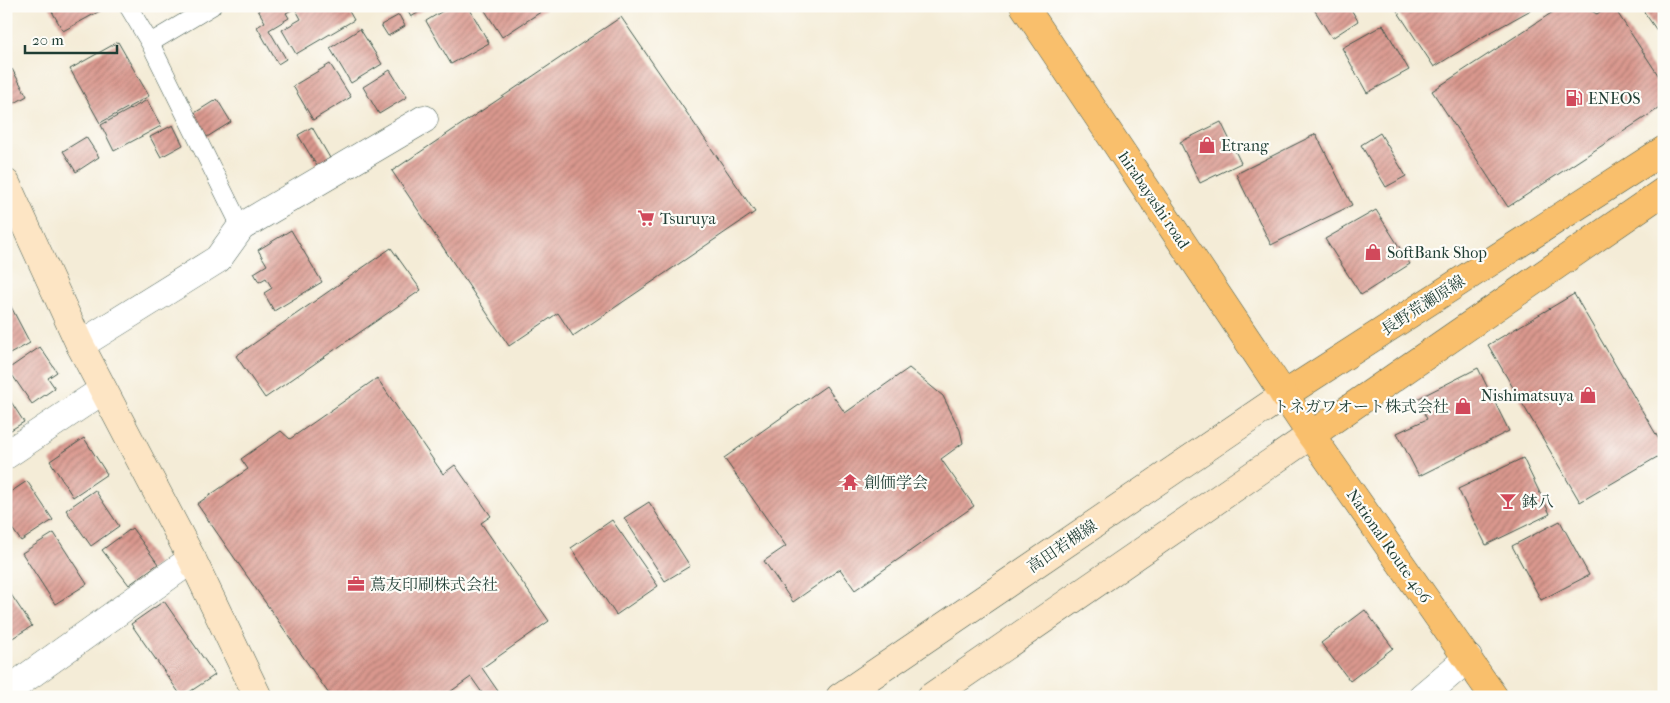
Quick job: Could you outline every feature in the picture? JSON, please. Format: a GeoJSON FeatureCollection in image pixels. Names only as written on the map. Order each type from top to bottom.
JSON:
{"type":"FeatureCollection","features":[{"type":"Feature","properties":{"kind":"main road","name":"hirabayashi road"},"geometry":{"type":"LineString","coordinates":[[1024,6],[1284,395]]}},
{"type":"Feature","properties":{"kind":"main road","name":"長野荒瀬原線"},"geometry":{"type":"LineString","coordinates":[[1284,395],[1664,150]]}},
{"type":"Feature","properties":{"kind":"main road"},"geometry":{"type":"LineString","coordinates":[[1311,435],[1664,190]]}},
{"type":"Feature","properties":{"kind":"main road","name":"National Route 406"},"geometry":{"type":"LineString","coordinates":[[1284,395],[1494,697]]}},
{"type":"Feature","properties":{"kind":"street"},"geometry":{"type":"LineString","coordinates":[[80,345],[218,259],[241,227],[424,119]]}},
{"type":"Feature","properties":{"kind":"street"},"geometry":{"type":"LineString","coordinates":[[6,183],[80,345],[192,559],[258,697]]}},
{"type":"Feature","properties":{"kind":"street"},"geometry":{"type":"LineString","coordinates":[[6,455],[103,390]]}},
{"type":"Feature","properties":{"kind":"street","name":"高田若槻線"},"geometry":{"type":"LineString","coordinates":[[840,697],[1284,395]]}},
{"type":"Feature","properties":{"kind":"street"},"geometry":{"type":"LineString","coordinates":[[931,697],[1311,435]]}},
{"type":"Feature","properties":{"kind":"street"},"geometry":{"type":"LineString","coordinates":[[6,692],[192,559]]}},
{"type":"Feature","properties":{"kind":"street"},"geometry":{"type":"LineString","coordinates":[[1422,697],[1468,658]]}},
{"type":"Feature","properties":{"kind":"lane"},"geometry":{"type":"LineString","coordinates":[[128,6],[150,43],[241,227]]}},
{"type":"Feature","properties":{"kind":"lane"},"geometry":{"type":"LineString","coordinates":[[150,43],[212,6]]}},
{"type":"Feature","properties":{"kind":"building"},"geometry":{"type":"Polygon","coordinates":[[[49,6],[109,6],[63,31],[49,6]]]}},
{"type":"Feature","properties":{"kind":"building"},"geometry":{"type":"Polygon","coordinates":[[[265,6],[346,6],[354,20],[296,54],[282,30],[301,19],[295,8],[286,13],[289,18],[269,30],[286,59],[278,64],[257,27],[265,22],[258,10],[265,6]]]}},
{"type":"Feature","properties":{"kind":"building"},"geometry":{"type":"Polygon","coordinates":[[[405,6],[429,6],[411,17],[405,6]]]}},
{"type":"Feature","properties":{"kind":"building"},"geometry":{"type":"Polygon","coordinates":[[[451,6],[468,6],[489,43],[451,64],[426,21],[451,6]]]}},
{"type":"Feature","properties":{"kind":"building"},"geometry":{"type":"Polygon","coordinates":[[[482,6],[550,6],[502,37],[482,6]]]}},
{"type":"Feature","properties":{"kind":"building"},"geometry":{"type":"Polygon","coordinates":[[[1312,6],[1349,6],[1358,21],[1332,38],[1312,6]]]}},
{"type":"Feature","properties":{"kind":"building"},"geometry":{"type":"Polygon","coordinates":[[[1394,6],[1538,6],[1434,67],[1394,6]]]}},
{"type":"Feature","properties":{"kind":"building"},"geometry":{"type":"Polygon","coordinates":[[[1562,6],[1582,6],[1597,14],[1608,6],[1613,6],[1664,84],[1664,105],[1508,207],[1432,91],[1562,6]]]}},
{"type":"Feature","properties":{"kind":"building"},"geometry":{"type":"Polygon","coordinates":[[[1640,6],[1664,6],[1664,28],[1658,32],[1640,6]]]}},
{"type":"Feature","properties":{"kind":"building"},"geometry":{"type":"Polygon","coordinates":[[[399,15],[405,26],[388,36],[381,25],[399,15]]]}},
{"type":"Feature","properties":{"kind":"building"},"geometry":{"type":"Polygon","coordinates":[[[621,17],[755,212],[573,336],[558,313],[509,346],[392,171],[621,17]]]}},
{"type":"Feature","properties":{"kind":"building"},"geometry":{"type":"Polygon","coordinates":[[[1383,25],[1409,70],[1367,93],[1342,48],[1383,25]]]}},
{"type":"Feature","properties":{"kind":"building"},"geometry":{"type":"Polygon","coordinates":[[[360,29],[382,64],[351,83],[330,48],[360,29]]]}},
{"type":"Feature","properties":{"kind":"building"},"geometry":{"type":"Polygon","coordinates":[[[118,42],[149,96],[100,123],[70,69],[118,42]]]}},
{"type":"Feature","properties":{"kind":"building"},"geometry":{"type":"Polygon","coordinates":[[[330,64],[351,97],[313,120],[293,86],[330,64]]]}},
{"type":"Feature","properties":{"kind":"building"},"geometry":{"type":"Polygon","coordinates":[[[12,69],[27,96],[6,108],[6,73],[12,69]]]}},
{"type":"Feature","properties":{"kind":"building"},"geometry":{"type":"Polygon","coordinates":[[[390,70],[407,97],[379,114],[363,87],[390,70]]]}},
{"type":"Feature","properties":{"kind":"building"},"geometry":{"type":"Polygon","coordinates":[[[217,99],[231,122],[207,137],[193,114],[217,99]]]}},
{"type":"Feature","properties":{"kind":"building"},"geometry":{"type":"Polygon","coordinates":[[[147,100],[161,126],[114,151],[101,125],[147,100]]]}},
{"type":"Feature","properties":{"kind":"building"},"geometry":{"type":"Polygon","coordinates":[[[1221,122],[1241,163],[1200,183],[1180,142],[1221,122]]]}},
{"type":"Feature","properties":{"kind":"building"},"geometry":{"type":"Polygon","coordinates":[[[173,125],[183,145],[161,157],[150,137],[173,125]]]}},
{"type":"Feature","properties":{"kind":"building"},"geometry":{"type":"Polygon","coordinates":[[[312,127],[330,158],[317,166],[298,135],[312,127]]]}},
{"type":"Feature","properties":{"kind":"building"},"geometry":{"type":"Polygon","coordinates":[[[1380,133],[1406,176],[1386,187],[1361,145],[1380,133]]]}},
{"type":"Feature","properties":{"kind":"building"},"geometry":{"type":"Polygon","coordinates":[[[1316,134],[1352,205],[1271,245],[1236,174],[1316,134]]]}},
{"type":"Feature","properties":{"kind":"building"},"geometry":{"type":"Polygon","coordinates":[[[86,137],[99,157],[76,172],[63,151],[86,137]]]}},
{"type":"Feature","properties":{"kind":"building"},"geometry":{"type":"Polygon","coordinates":[[[1376,210],[1410,264],[1361,295],[1325,239],[1376,210]]]}},
{"type":"Feature","properties":{"kind":"building"},"geometry":{"type":"Polygon","coordinates":[[[291,230],[322,282],[274,311],[264,293],[272,288],[266,278],[259,282],[254,273],[267,265],[258,250],[291,230]]]}},
{"type":"Feature","properties":{"kind":"building"},"geometry":{"type":"Polygon","coordinates":[[[391,248],[421,290],[265,398],[236,356],[391,248]]]}},
{"type":"Feature","properties":{"kind":"building"},"geometry":{"type":"Polygon","coordinates":[[[1574,294],[1664,448],[1664,453],[1580,502],[1488,345],[1574,294]]]}},
{"type":"Feature","properties":{"kind":"building"},"geometry":{"type":"Polygon","coordinates":[[[8,301],[30,343],[6,356],[6,302],[8,301]]]}},
{"type":"Feature","properties":{"kind":"building"},"geometry":{"type":"Polygon","coordinates":[[[40,347],[57,372],[48,378],[55,388],[32,404],[8,369],[40,347]]]}},
{"type":"Feature","properties":{"kind":"building","name":"創価学会"},"geometry":{"type":"Polygon","coordinates":[[[909,368],[943,396],[960,430],[963,443],[941,459],[974,506],[855,590],[840,569],[793,602],[764,561],[786,546],[724,458],[826,386],[845,413],[909,368]]]}},
{"type":"Feature","properties":{"kind":"building"},"geometry":{"type":"Polygon","coordinates":[[[1478,368],[1509,431],[1419,476],[1397,433],[1427,419],[1417,399],[1478,368]]]}},
{"type":"Feature","properties":{"kind":"building"},"geometry":{"type":"Polygon","coordinates":[[[377,378],[443,474],[455,465],[491,516],[481,523],[549,621],[482,668],[502,697],[485,697],[471,677],[443,697],[331,697],[197,504],[248,469],[241,459],[281,431],[290,439],[377,378]]]}},
{"type":"Feature","properties":{"kind":"building"},"geometry":{"type":"Polygon","coordinates":[[[6,394],[24,422],[6,433],[6,394]]]}},
{"type":"Feature","properties":{"kind":"building"},"geometry":{"type":"Polygon","coordinates":[[[84,438],[107,474],[73,497],[50,461],[84,438]]]}},
{"type":"Feature","properties":{"kind":"building"},"geometry":{"type":"Polygon","coordinates":[[[1523,458],[1550,514],[1486,545],[1458,489],[1523,458]]]}},
{"type":"Feature","properties":{"kind":"building"},"geometry":{"type":"Polygon","coordinates":[[[27,481],[53,520],[21,541],[6,520],[6,495],[27,481]]]}},
{"type":"Feature","properties":{"kind":"building"},"geometry":{"type":"Polygon","coordinates":[[[95,490],[119,526],[91,546],[66,510],[95,490]]]}},
{"type":"Feature","properties":{"kind":"building"},"geometry":{"type":"Polygon","coordinates":[[[649,502],[690,566],[665,581],[624,518],[649,502]]]}},
{"type":"Feature","properties":{"kind":"building"},"geometry":{"type":"Polygon","coordinates":[[[612,520],[658,586],[616,615],[571,548],[612,520]]]}},
{"type":"Feature","properties":{"kind":"building"},"geometry":{"type":"Polygon","coordinates":[[[1560,521],[1589,575],[1541,600],[1512,546],[1560,521]]]}},
{"type":"Feature","properties":{"kind":"building"},"geometry":{"type":"Polygon","coordinates":[[[132,528],[158,564],[129,585],[102,550],[132,528]]]}},
{"type":"Feature","properties":{"kind":"building"},"geometry":{"type":"Polygon","coordinates":[[[54,533],[87,584],[55,604],[22,553],[54,533]]]}},
{"type":"Feature","properties":{"kind":"building"},"geometry":{"type":"Polygon","coordinates":[[[6,587],[32,626],[6,642],[6,587]]]}},
{"type":"Feature","properties":{"kind":"building"},"geometry":{"type":"Polygon","coordinates":[[[164,601],[215,675],[182,697],[131,624],[164,601]]]}},
{"type":"Feature","properties":{"kind":"building"},"geometry":{"type":"Polygon","coordinates":[[[1365,610],[1393,648],[1350,681],[1321,643],[1365,610]]]}},
{"type":"Feature","properties":{"kind":"place","name":"ENEOS"},"geometry":{"type":"Point","coordinates":[1574,98]}},
{"type":"Feature","properties":{"kind":"place","name":"Etrang"},"geometry":{"type":"Point","coordinates":[1207,145]}},
{"type":"Feature","properties":{"kind":"place","name":"Tsuruya"},"geometry":{"type":"Point","coordinates":[646,218]}},
{"type":"Feature","properties":{"kind":"place","name":"SoftBank Shop"},"geometry":{"type":"Point","coordinates":[1373,252]}},
{"type":"Feature","properties":{"kind":"place","name":"Nishimatsuya"},"geometry":{"type":"Point","coordinates":[1588,395]}},
{"type":"Feature","properties":{"kind":"place","name":"トネガワオート株式会社"},"geometry":{"type":"Point","coordinates":[1463,406]}},
{"type":"Feature","properties":{"kind":"place","name":"創価学会"},"geometry":{"type":"Point","coordinates":[850,482]}},
{"type":"Feature","properties":{"kind":"place","name":"鉢八"},"geometry":{"type":"Point","coordinates":[1508,501]}},
{"type":"Feature","properties":{"kind":"place","name":"蔦友印刷株式会社"},"geometry":{"type":"Point","coordinates":[356,584]}}]}
